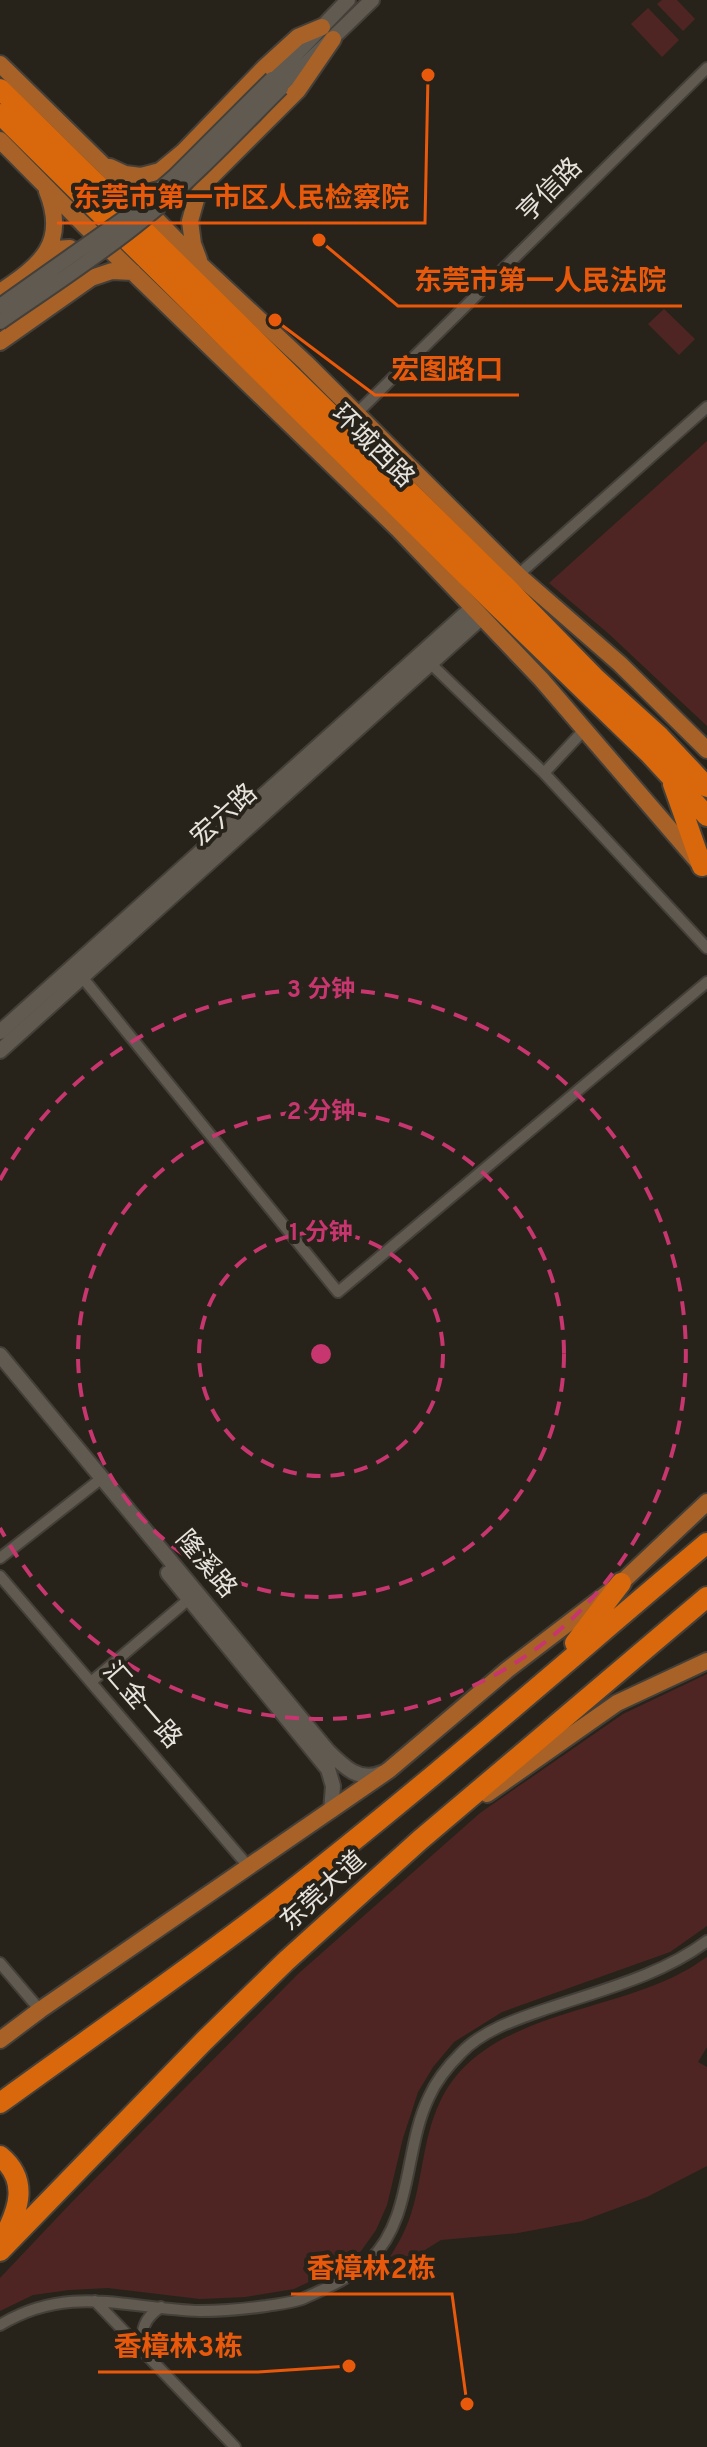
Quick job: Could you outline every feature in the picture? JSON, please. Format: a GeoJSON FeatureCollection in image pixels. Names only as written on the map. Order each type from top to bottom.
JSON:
{"type":"FeatureCollection","features":[{"type":"Feature","properties":{"kind":"highway","name":"环城西路"},"geometry":{"type":"LineString","coordinates":[[0,89],[596,679],[660,737],[707,787]]}},
{"type":"Feature","properties":{"kind":"highway","name":"环城西路"},"geometry":{"type":"LineString","coordinates":[[0,114],[456,567],[649,753],[707,816]]}},
{"type":"Feature","properties":{"kind":"highway"},"geometry":{"type":"LineString","coordinates":[[660,737],[707,764]]}},
{"type":"Feature","properties":{"kind":"highway"},"geometry":{"type":"LineString","coordinates":[[670,777],[705,869]]}},
{"type":"Feature","properties":{"kind":"highway","name":"东莞大道"},"geometry":{"type":"LineString","coordinates":[[0,2103],[284,1895],[404,1799],[707,1543]]}},
{"type":"Feature","properties":{"kind":"highway"},"geometry":{"type":"LineString","coordinates":[[551,1675],[621,1583]]}},
{"type":"Feature","properties":{"kind":"highway","name":"东莞大道"},"geometry":{"type":"LineString","coordinates":[[0,2251],[286,1961],[420,1840],[707,1597]]}},
{"type":"Feature","properties":{"kind":"highway"},"geometry":{"type":"LineString","coordinates":[[0,2156],[10,2164],[19,2187],[18,2212],[0,2244]]}},
{"type":"Feature","properties":{"kind":"main road"},"geometry":{"type":"LineString","coordinates":[[101,163],[125,174],[141,176],[160,171],[298,37],[327,33]]}},
{"type":"Feature","properties":{"kind":"main road"},"geometry":{"type":"LineString","coordinates":[[202,266],[193,244],[190,221],[197,196],[212,176],[298,90],[327,33]]}},
{"type":"Feature","properties":{"kind":"main road"},"geometry":{"type":"LineString","coordinates":[[0,64],[518,575],[620,664],[707,750]]}},
{"type":"Feature","properties":{"kind":"main road"},"geometry":{"type":"LineString","coordinates":[[0,140],[398,529],[541,679],[705,869]]}},
{"type":"Feature","properties":{"kind":"main road"},"geometry":{"type":"LineString","coordinates":[[176,158],[166,172],[163,187],[174,199],[184,201],[197,196]]}},
{"type":"Feature","properties":{"kind":"main road"},"geometry":{"type":"LineString","coordinates":[[43,258],[52,240],[56,221],[45,185]]}},
{"type":"Feature","properties":{"kind":"main road"},"geometry":{"type":"LineString","coordinates":[[0,292],[55,249],[70,248],[80,257],[84,270],[70,292]]}},
{"type":"Feature","properties":{"kind":"main road"},"geometry":{"type":"LineString","coordinates":[[0,342],[91,278],[112,271],[133,272]]}},
{"type":"Feature","properties":{"kind":"main road"},"geometry":{"type":"LineString","coordinates":[[0,2040],[389,1770],[507,1670],[621,1583],[707,1502]]}},
{"type":"Feature","properties":{"kind":"main road"},"geometry":{"type":"LineString","coordinates":[[420,1840],[617,1703],[707,1661]]}},
{"type":"Feature","properties":{"kind":"street"},"geometry":{"type":"LineString","coordinates":[[327,33],[348,0]]}},
{"type":"Feature","properties":{"kind":"street"},"geometry":{"type":"LineString","coordinates":[[0,306],[136,210],[327,33],[372,0]]}},
{"type":"Feature","properties":{"kind":"street","name":"亨信路"},"geometry":{"type":"LineString","coordinates":[[357,413],[707,68]]}},
{"type":"Feature","properties":{"kind":"street"},"geometry":{"type":"LineString","coordinates":[[0,322],[99,253],[186,183],[276,83]]}},
{"type":"Feature","properties":{"kind":"street"},"geometry":{"type":"LineString","coordinates":[[518,575],[707,407]]}},
{"type":"Feature","properties":{"kind":"street","name":"宏六路"},"geometry":{"type":"LineString","coordinates":[[0,1051],[430,663],[477,612]]}},
{"type":"Feature","properties":{"kind":"street","name":"宏六路"},"geometry":{"type":"LineString","coordinates":[[0,1032],[477,612]]}},
{"type":"Feature","properties":{"kind":"street"},"geometry":{"type":"LineString","coordinates":[[430,663],[544,773],[707,948]]}},
{"type":"Feature","properties":{"kind":"street"},"geometry":{"type":"LineString","coordinates":[[544,773],[584,730]]}},
{"type":"Feature","properties":{"kind":"street"},"geometry":{"type":"LineString","coordinates":[[82,977],[338,1292],[707,982]]}},
{"type":"Feature","properties":{"kind":"street","name":"隆溪路"},"geometry":{"type":"LineString","coordinates":[[0,1355],[189,1599],[328,1769],[333,1786],[331,1811]]}},
{"type":"Feature","properties":{"kind":"street","name":"隆溪路"},"geometry":{"type":"LineString","coordinates":[[0,1368],[335,1758],[352,1772],[365,1776],[375,1776],[389,1770]]}},
{"type":"Feature","properties":{"kind":"street"},"geometry":{"type":"LineString","coordinates":[[0,1558],[98,1480]]}},
{"type":"Feature","properties":{"kind":"street","name":"汇金一路"},"geometry":{"type":"LineString","coordinates":[[0,1576],[248,1866]]}},
{"type":"Feature","properties":{"kind":"street"},"geometry":{"type":"LineString","coordinates":[[91,1682],[189,1599]]}},
{"type":"Feature","properties":{"kind":"street"},"geometry":{"type":"LineString","coordinates":[[0,2325],[36,2307],[95,2301],[199,2311],[246,2309],[297,2301],[340,2281],[370,2260],[387,2237],[398,2210],[414,2141],[429,2097],[443,2074],[463,2051],[507,2023],[675,1963],[707,1941]]}},
{"type":"Feature","properties":{"kind":"street"},"geometry":{"type":"LineString","coordinates":[[0,1963],[40,2010]]}},
{"type":"Feature","properties":{"kind":"street"},"geometry":{"type":"LineString","coordinates":[[95,2301],[235,2447]]}},
{"type":"Feature","properties":{"kind":"street"},"geometry":{"type":"LineString","coordinates":[[150,2359],[141,2336],[144,2324],[161,2307]]}},
{"type":"Feature","properties":{"kind":"shaded area"},"geometry":{"type":"Polygon","coordinates":[[[662,0],[677,0],[695,19],[683,31],[657,4],[662,0]]]}},
{"type":"Feature","properties":{"kind":"shaded area"},"geometry":{"type":"Polygon","coordinates":[[[648,8],[679,40],[662,57],[631,24],[648,8]]]}},
{"type":"Feature","properties":{"kind":"shaded area"},"geometry":{"type":"Polygon","coordinates":[[[664,309],[695,339],[679,355],[648,324],[664,309]]]}},
{"type":"Feature","properties":{"kind":"shaded area"},"geometry":{"type":"Polygon","coordinates":[[[707,441],[707,726],[609,634],[549,583],[707,441]]]}},
{"type":"Feature","properties":{"kind":"shaded area"},"geometry":{"type":"Polygon","coordinates":[[[707,1674],[707,1926],[670,1952],[502,2012],[454,2042],[433,2067],[418,2092],[387,2205],[376,2230],[361,2251],[334,2270],[294,2289],[245,2297],[200,2299],[108,2288],[69,2290],[33,2295],[0,2311],[0,2278],[298,1974],[480,1813],[623,1714],[707,1674]]]}},
{"type":"Feature","properties":{"kind":"shaded area"},"geometry":{"type":"Polygon","coordinates":[[[707,1957],[707,2047],[698,2062],[707,2067],[707,2166],[647,2197],[582,2221],[518,2233],[441,2240],[372,2283],[405,2229],[414,2206],[434,2116],[459,2073],[484,2050],[514,2033],[651,1987],[707,1957]]]}},
{"type":"Feature","properties":{"kind":"place","name":"东莞市第一市区人民检察院"},"geometry":{"type":"Point","coordinates":[428,75]}},
{"type":"Feature","properties":{"kind":"place","name":"东莞市第一人民法院"},"geometry":{"type":"Point","coordinates":[319,240]}},
{"type":"Feature","properties":{"kind":"place","name":"宏图路口"},"geometry":{"type":"Point","coordinates":[275,320]}},
{"type":"Feature","properties":{"kind":"place","name":"香樟林3栋"},"geometry":{"type":"Point","coordinates":[349,2366]}},
{"type":"Feature","properties":{"kind":"place","name":"香樟林2栋"},"geometry":{"type":"Point","coordinates":[467,2404]}}]}
